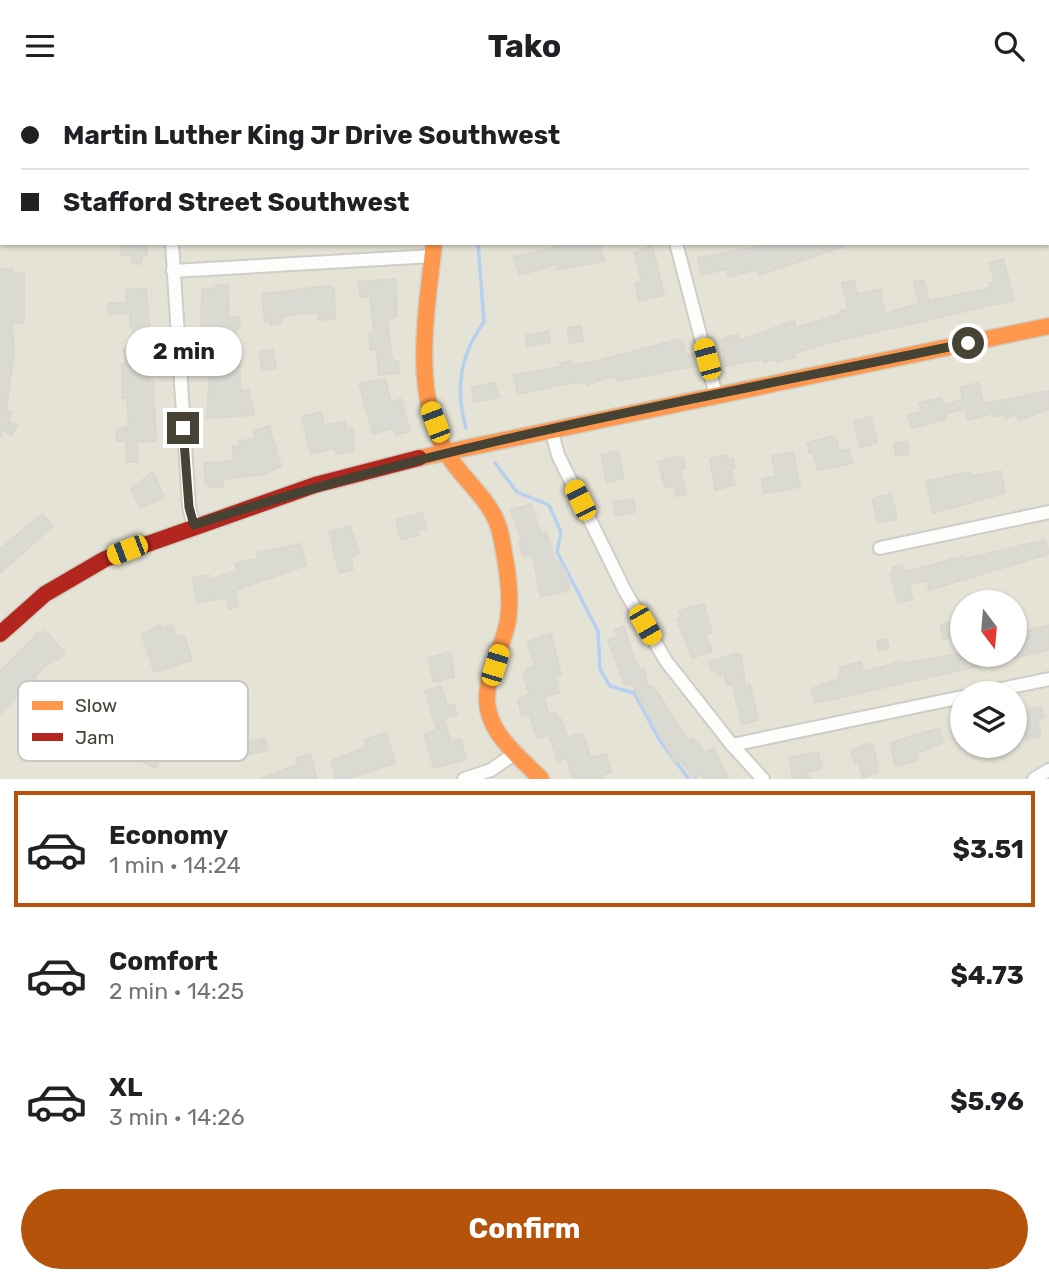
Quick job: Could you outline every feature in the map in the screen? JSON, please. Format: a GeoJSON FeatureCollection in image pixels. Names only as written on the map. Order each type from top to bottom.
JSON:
{"type":"FeatureCollection","features":[{"type":"Feature","properties":{"kind":"main road"},"geometry":{"type":"LineString","coordinates":[[434,250],[425,370],[428,405],[446,451],[490,509],[500,529],[509,619],[488,688],[488,712],[497,731],[541,779]]}},
{"type":"Feature","properties":{"kind":"main road"},"geometry":{"type":"LineString","coordinates":[[0,634],[46,594],[105,559],[194,525],[315,485],[446,451],[1049,326]]}},
{"type":"Feature","properties":{"kind":"street"},"geometry":{"type":"LineString","coordinates":[[172,245],[189,507],[194,525]]}},
{"type":"Feature","properties":{"kind":"street"},"geometry":{"type":"LineString","coordinates":[[677,245],[716,395]]}},
{"type":"Feature","properties":{"kind":"street"},"geometry":{"type":"LineString","coordinates":[[173,271],[434,250]]}},
{"type":"Feature","properties":{"kind":"street"},"geometry":{"type":"LineString","coordinates":[[551,429],[558,455],[666,661],[732,745],[763,779]]}},
{"type":"Feature","properties":{"kind":"street"},"geometry":{"type":"LineString","coordinates":[[880,548],[1049,512]]}},
{"type":"Feature","properties":{"kind":"street"},"geometry":{"type":"LineString","coordinates":[[1027,684],[1049,679]]}},
{"type":"Feature","properties":{"kind":"street"},"geometry":{"type":"LineString","coordinates":[[732,745],[950,700]]}},
{"type":"Feature","properties":{"kind":"street"},"geometry":{"type":"LineString","coordinates":[[464,779],[491,770],[517,752]]}},
{"type":"Feature","properties":{"kind":"street"},"geometry":{"type":"LineString","coordinates":[[1034,779],[1049,770]]}},
{"type":"Feature","properties":{"kind":"shaded area"},"geometry":{"type":"Polygon","coordinates":[[[0,245],[1049,245],[1049,779],[0,779],[0,245]]]}},
{"type":"Feature","properties":{"kind":"building"},"geometry":{"type":"Polygon","coordinates":[[[121,245],[147,245],[147,255],[143,255],[141,264],[131,262],[133,255],[121,255],[121,245]]]}},
{"type":"Feature","properties":{"kind":"building"},"geometry":{"type":"Polygon","coordinates":[[[600,245],[604,261],[557,270],[556,264],[520,275],[514,257],[559,246],[600,245]]]}},
{"type":"Feature","properties":{"kind":"building"},"geometry":{"type":"Polygon","coordinates":[[[652,245],[664,295],[639,301],[635,283],[642,281],[634,253],[652,245]]]}},
{"type":"Feature","properties":{"kind":"building"},"geometry":{"type":"Polygon","coordinates":[[[766,245],[845,245],[759,275],[757,269],[729,277],[726,269],[701,275],[698,258],[766,245]]]}},
{"type":"Feature","properties":{"kind":"building"},"geometry":{"type":"Polygon","coordinates":[[[1003,259],[1014,300],[828,343],[794,353],[795,357],[777,362],[776,359],[764,362],[763,359],[725,366],[722,340],[728,337],[738,335],[740,340],[794,321],[796,328],[841,314],[840,311],[848,309],[842,283],[854,280],[857,294],[880,289],[885,314],[919,303],[914,282],[924,280],[929,301],[990,288],[989,283],[995,282],[989,263],[1003,259]]]}},
{"type":"Feature","properties":{"kind":"building"},"geometry":{"type":"Polygon","coordinates":[[[12,268],[13,274],[24,273],[24,322],[12,323],[14,354],[6,410],[12,413],[8,421],[17,425],[12,435],[3,430],[0,437],[0,270],[12,268]]]}},
{"type":"Feature","properties":{"kind":"building"},"geometry":{"type":"Polygon","coordinates":[[[396,279],[397,316],[387,321],[392,356],[394,361],[398,361],[399,373],[379,375],[376,349],[371,350],[369,334],[374,333],[370,296],[360,297],[359,282],[396,279]]]}},
{"type":"Feature","properties":{"kind":"building"},"geometry":{"type":"Polygon","coordinates":[[[216,285],[228,285],[229,318],[239,317],[240,329],[236,329],[237,349],[240,349],[240,391],[249,390],[254,415],[207,418],[209,384],[204,336],[201,336],[202,289],[216,288],[216,285]]]}},
{"type":"Feature","properties":{"kind":"building"},"geometry":{"type":"Polygon","coordinates":[[[327,286],[334,288],[335,319],[319,320],[318,312],[282,316],[280,324],[270,325],[269,320],[265,321],[262,294],[327,286]]]}},
{"type":"Feature","properties":{"kind":"building"},"geometry":{"type":"Polygon","coordinates":[[[146,288],[151,345],[154,344],[155,359],[150,360],[150,382],[153,382],[156,441],[137,442],[138,462],[126,462],[126,441],[117,441],[116,430],[129,426],[127,398],[122,398],[122,364],[126,364],[124,349],[134,346],[133,326],[130,327],[130,313],[109,314],[108,303],[127,303],[126,290],[146,288]]]}},
{"type":"Feature","properties":{"kind":"building"},"geometry":{"type":"Polygon","coordinates":[[[580,326],[583,341],[570,343],[567,328],[580,326]]]}},
{"type":"Feature","properties":{"kind":"building"},"geometry":{"type":"Polygon","coordinates":[[[548,331],[550,342],[527,346],[525,336],[548,331]]]}},
{"type":"Feature","properties":{"kind":"building"},"geometry":{"type":"Polygon","coordinates":[[[679,339],[683,342],[686,356],[693,354],[696,366],[617,381],[616,375],[587,385],[587,382],[565,384],[518,394],[514,375],[561,367],[560,364],[571,361],[572,365],[594,362],[679,339]]]}},
{"type":"Feature","properties":{"kind":"building"},"geometry":{"type":"Polygon","coordinates":[[[273,350],[276,368],[262,370],[260,352],[273,350]]]}},
{"type":"Feature","properties":{"kind":"building"},"geometry":{"type":"Polygon","coordinates":[[[385,379],[391,402],[401,399],[410,431],[395,435],[393,428],[373,434],[359,384],[385,379]]]}},
{"type":"Feature","properties":{"kind":"building"},"geometry":{"type":"Polygon","coordinates":[[[495,383],[499,397],[474,402],[472,387],[495,383]]]}},
{"type":"Feature","properties":{"kind":"building"},"geometry":{"type":"Polygon","coordinates":[[[978,383],[984,404],[1049,391],[1049,409],[1019,420],[1017,414],[1005,418],[1004,414],[994,417],[993,413],[968,420],[965,409],[945,414],[946,419],[912,428],[908,415],[921,412],[919,403],[941,398],[943,405],[963,400],[960,388],[978,383]]]}},
{"type":"Feature","properties":{"kind":"building"},"geometry":{"type":"Polygon","coordinates":[[[321,412],[324,425],[345,422],[346,429],[353,428],[354,451],[336,454],[335,448],[311,454],[302,417],[321,412]]]}},
{"type":"Feature","properties":{"kind":"building"},"geometry":{"type":"Polygon","coordinates":[[[871,417],[877,443],[860,447],[854,421],[871,417]]]}},
{"type":"Feature","properties":{"kind":"building"},"geometry":{"type":"Polygon","coordinates":[[[269,426],[281,466],[265,474],[223,479],[223,487],[209,487],[209,483],[206,484],[204,463],[234,461],[232,447],[240,446],[239,441],[256,439],[253,431],[269,426]]]}},
{"type":"Feature","properties":{"kind":"building"},"geometry":{"type":"Polygon","coordinates":[[[835,436],[839,451],[849,449],[853,463],[818,470],[813,452],[809,453],[807,443],[835,436]]]}},
{"type":"Feature","properties":{"kind":"building"},"geometry":{"type":"Polygon","coordinates":[[[907,442],[909,454],[896,456],[894,444],[907,442]]]}},
{"type":"Feature","properties":{"kind":"building"},"geometry":{"type":"Polygon","coordinates":[[[618,451],[624,478],[607,482],[601,455],[618,451]]]}},
{"type":"Feature","properties":{"kind":"building"},"geometry":{"type":"Polygon","coordinates":[[[793,452],[800,487],[764,493],[762,479],[776,476],[772,456],[793,452]]]}},
{"type":"Feature","properties":{"kind":"building"},"geometry":{"type":"Polygon","coordinates":[[[727,455],[728,460],[733,459],[735,468],[731,469],[735,485],[715,490],[710,459],[727,455]]]}},
{"type":"Feature","properties":{"kind":"building"},"geometry":{"type":"Polygon","coordinates":[[[683,458],[685,468],[680,469],[686,494],[676,496],[674,486],[665,488],[658,462],[683,458]]]}},
{"type":"Feature","properties":{"kind":"building"},"geometry":{"type":"Polygon","coordinates":[[[1001,471],[1005,493],[933,513],[926,481],[971,472],[972,476],[1001,471]]]}},
{"type":"Feature","properties":{"kind":"building"},"geometry":{"type":"Polygon","coordinates":[[[153,472],[164,497],[140,508],[131,489],[153,472]]]}},
{"type":"Feature","properties":{"kind":"building"},"geometry":{"type":"Polygon","coordinates":[[[891,494],[897,519],[878,522],[872,499],[891,494]]]}},
{"type":"Feature","properties":{"kind":"building"},"geometry":{"type":"Polygon","coordinates":[[[633,499],[635,512],[615,515],[613,502],[633,499]]]}},
{"type":"Feature","properties":{"kind":"building"},"geometry":{"type":"Polygon","coordinates":[[[531,504],[541,533],[546,532],[556,562],[560,562],[562,572],[566,571],[570,590],[541,597],[532,554],[523,556],[519,541],[522,541],[511,510],[531,504]]]}},
{"type":"Feature","properties":{"kind":"building"},"geometry":{"type":"Polygon","coordinates":[[[422,513],[426,528],[417,531],[418,535],[401,539],[396,520],[422,513]]]}},
{"type":"Feature","properties":{"kind":"building"},"geometry":{"type":"Polygon","coordinates":[[[42,514],[53,526],[0,573],[0,549],[42,514]]]}},
{"type":"Feature","properties":{"kind":"building"},"geometry":{"type":"Polygon","coordinates":[[[350,526],[359,553],[351,558],[353,569],[340,573],[329,532],[350,526]]]}},
{"type":"Feature","properties":{"kind":"building"},"geometry":{"type":"Polygon","coordinates":[[[1045,540],[1049,554],[929,590],[927,580],[909,585],[913,599],[898,603],[890,574],[894,573],[892,568],[902,565],[904,570],[909,571],[964,556],[965,559],[1045,540]]]}},
{"type":"Feature","properties":{"kind":"building"},"geometry":{"type":"Polygon","coordinates":[[[301,544],[306,565],[234,591],[239,606],[229,609],[226,597],[197,603],[193,578],[209,575],[210,580],[237,571],[235,564],[259,558],[257,553],[301,544]]]}},
{"type":"Feature","properties":{"kind":"building"},"geometry":{"type":"Polygon","coordinates":[[[704,604],[712,633],[705,633],[712,651],[692,658],[677,619],[681,618],[679,611],[704,604]]]}},
{"type":"Feature","properties":{"kind":"building"},"geometry":{"type":"Polygon","coordinates":[[[950,622],[950,638],[944,639],[940,625],[950,622]]]}},
{"type":"Feature","properties":{"kind":"building"},"geometry":{"type":"Polygon","coordinates":[[[161,624],[162,628],[172,625],[176,637],[184,635],[192,660],[154,672],[142,635],[161,624]]]}},
{"type":"Feature","properties":{"kind":"building"},"geometry":{"type":"Polygon","coordinates":[[[1049,625],[1049,650],[1027,655],[1027,630],[1049,625]]]}},
{"type":"Feature","properties":{"kind":"building"},"geometry":{"type":"Polygon","coordinates":[[[624,626],[635,661],[640,669],[644,668],[648,687],[652,686],[658,693],[688,741],[693,738],[705,753],[714,748],[728,779],[704,779],[702,774],[694,779],[680,760],[676,762],[631,683],[625,685],[608,640],[617,636],[615,630],[624,626]]]}},
{"type":"Feature","properties":{"kind":"building"},"geometry":{"type":"Polygon","coordinates":[[[45,631],[65,653],[57,660],[55,657],[34,677],[38,681],[18,681],[18,695],[0,714],[0,671],[38,633],[40,636],[45,631]]]}},
{"type":"Feature","properties":{"kind":"building"},"geometry":{"type":"Polygon","coordinates":[[[551,634],[561,675],[555,676],[559,693],[544,697],[549,715],[555,713],[558,720],[561,719],[567,738],[582,733],[591,758],[606,754],[611,772],[602,775],[604,779],[573,779],[567,758],[558,761],[549,735],[538,739],[529,714],[522,716],[518,700],[529,694],[523,675],[527,674],[526,669],[535,666],[527,642],[551,634]]]}},
{"type":"Feature","properties":{"kind":"building"},"geometry":{"type":"Polygon","coordinates":[[[887,639],[889,648],[879,650],[877,641],[887,639]]]}},
{"type":"Feature","properties":{"kind":"building"},"geometry":{"type":"Polygon","coordinates":[[[451,652],[454,677],[434,682],[428,658],[451,652]]]}},
{"type":"Feature","properties":{"kind":"building"},"geometry":{"type":"Polygon","coordinates":[[[735,654],[741,655],[745,685],[750,684],[758,720],[742,724],[732,684],[727,686],[724,673],[718,675],[716,669],[712,671],[709,662],[735,654]]]}},
{"type":"Feature","properties":{"kind":"building"},"geometry":{"type":"Polygon","coordinates":[[[950,656],[950,667],[974,667],[815,703],[811,689],[839,679],[840,667],[861,662],[863,672],[902,661],[902,664],[950,656]]]}},
{"type":"Feature","properties":{"kind":"building"},"geometry":{"type":"Polygon","coordinates":[[[441,686],[447,706],[454,704],[457,715],[444,718],[451,742],[461,739],[466,759],[434,768],[424,734],[437,730],[425,691],[441,686]]]}},
{"type":"Feature","properties":{"kind":"building"},"geometry":{"type":"Polygon","coordinates":[[[1041,707],[1044,717],[1037,719],[1041,736],[1027,739],[1027,711],[1041,707]]]}},
{"type":"Feature","properties":{"kind":"building"},"geometry":{"type":"Polygon","coordinates":[[[939,728],[943,743],[916,753],[918,760],[896,766],[890,743],[939,728]]]}},
{"type":"Feature","properties":{"kind":"building"},"geometry":{"type":"Polygon","coordinates":[[[386,733],[395,763],[345,779],[336,779],[331,761],[366,747],[364,740],[386,733]]]}},
{"type":"Feature","properties":{"kind":"building"},"geometry":{"type":"Polygon","coordinates":[[[265,738],[268,750],[248,755],[248,743],[265,738]]]}},
{"type":"Feature","properties":{"kind":"building"},"geometry":{"type":"Polygon","coordinates":[[[869,743],[873,746],[878,768],[877,773],[863,777],[851,750],[869,743]]]}},
{"type":"Feature","properties":{"kind":"building"},"geometry":{"type":"Polygon","coordinates":[[[818,752],[822,768],[806,772],[811,779],[793,779],[789,758],[818,752]]]}},
{"type":"Feature","properties":{"kind":"building"},"geometry":{"type":"Polygon","coordinates":[[[310,754],[317,779],[259,779],[298,765],[296,758],[310,754]]]}},
{"type":"Feature","properties":{"kind":"building"},"geometry":{"type":"Polygon","coordinates":[[[142,761],[160,761],[156,768],[142,761]]]}},
{"type":"Feature","properties":{"kind":"waterway"},"geometry":{"type":"LineString","coordinates":[[466,428],[461,400],[462,373],[470,347],[484,322],[478,245]]}},
{"type":"Feature","properties":{"kind":"waterway"},"geometry":{"type":"LineString","coordinates":[[495,463],[517,492],[549,505],[561,532],[557,552],[598,631],[600,669],[610,686],[634,693],[660,741],[689,779]]}},
{"type":"Feature","properties":{"kind":"traffic: slow"},"geometry":{"type":"LineString","coordinates":[[434,245],[424,349],[428,403],[446,452],[492,512],[501,536],[508,578],[508,620],[487,689],[489,713],[504,741],[541,779]]}},
{"type":"Feature","properties":{"kind":"traffic: slow"},"geometry":{"type":"LineString","coordinates":[[419,458],[1049,326]]}},
{"type":"Feature","properties":{"kind":"traffic: jam"},"geometry":{"type":"LineString","coordinates":[[0,634],[45,594],[105,559],[315,485],[419,458]]}},
{"type":"Feature","properties":{"kind":"route"},"geometry":{"type":"LineString","coordinates":[[183,428],[189,507],[194,525],[315,485],[446,451],[968,343]]}}]}
